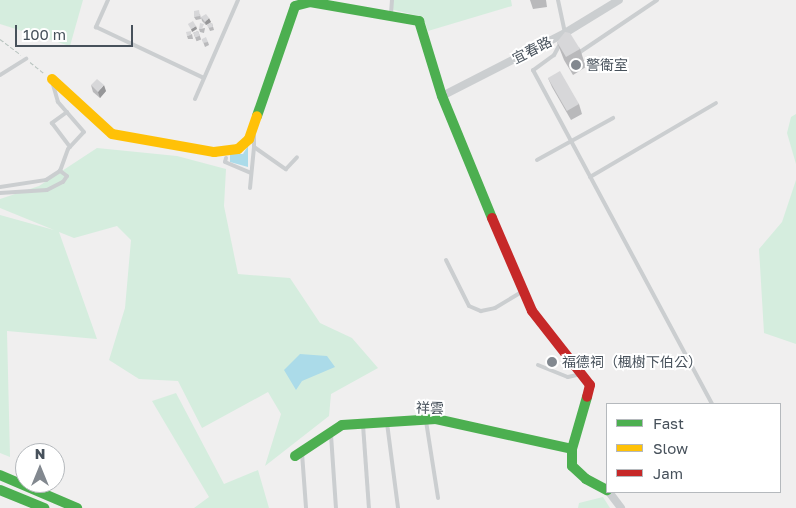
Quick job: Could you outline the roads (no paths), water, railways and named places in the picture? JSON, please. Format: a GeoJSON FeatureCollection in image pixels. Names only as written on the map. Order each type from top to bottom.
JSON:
{"type":"FeatureCollection","features":[{"type":"Feature","properties":{"kind":"street","name":"宜春路"},"geometry":{"type":"LineString","coordinates":[[442,96],[567,36],[619,0]]}},
{"type":"Feature","properties":{"kind":"street"},"geometry":{"type":"LineString","coordinates":[[52,79],[112,134],[138,141],[214,152],[230,150],[238,148],[249,139],[295,6],[310,2],[419,21],[442,96],[522,292],[532,311],[590,385],[589,395],[572,449],[572,466],[586,479],[606,490]]}},
{"type":"Feature","properties":{"kind":"street","name":"祥雲"},"geometry":{"type":"LineString","coordinates":[[299,453],[342,424],[426,420],[572,449]]}},
{"type":"Feature","properties":{"kind":"street"},"geometry":{"type":"LineString","coordinates":[[0,475],[77,508]]}},
{"type":"Feature","properties":{"kind":"street"},"geometry":{"type":"LineString","coordinates":[[0,490],[44,508]]}},
{"type":"Feature","properties":{"kind":"street"},"geometry":{"type":"LineString","coordinates":[[610,493],[621,508]]}},
{"type":"Feature","properties":{"kind":"lane"},"geometry":{"type":"LineString","coordinates":[[108,0],[96,27],[204,78]]}},
{"type":"Feature","properties":{"kind":"lane"},"geometry":{"type":"LineString","coordinates":[[195,98],[238,0]]}},
{"type":"Feature","properties":{"kind":"lane"},"geometry":{"type":"LineString","coordinates":[[391,16],[392,0]]}},
{"type":"Feature","properties":{"kind":"lane"},"geometry":{"type":"LineString","coordinates":[[558,0],[567,36],[554,55],[533,70],[711,403]]}},
{"type":"Feature","properties":{"kind":"lane"},"geometry":{"type":"LineString","coordinates":[[575,46],[580,52],[657,0]]}},
{"type":"Feature","properties":{"kind":"lane"},"geometry":{"type":"LineString","coordinates":[[0,75],[26,59]]}},
{"type":"Feature","properties":{"kind":"lane"},"geometry":{"type":"LineString","coordinates":[[0,186],[46,180],[60,171],[70,147],[84,132],[58,102],[52,79]]}},
{"type":"Feature","properties":{"kind":"lane"},"geometry":{"type":"LineString","coordinates":[[590,177],[716,103]]}},
{"type":"Feature","properties":{"kind":"lane"},"geometry":{"type":"LineString","coordinates":[[67,112],[52,123],[70,147]]}},
{"type":"Feature","properties":{"kind":"lane"},"geometry":{"type":"LineString","coordinates":[[537,160],[612,118]]}},
{"type":"Feature","properties":{"kind":"lane"},"geometry":{"type":"LineString","coordinates":[[250,188],[254,147],[253,126]]}},
{"type":"Feature","properties":{"kind":"lane"},"geometry":{"type":"LineString","coordinates":[[254,147],[286,170],[297,157]]}},
{"type":"Feature","properties":{"kind":"lane"},"geometry":{"type":"LineString","coordinates":[[226,158],[225,162],[251,173]]}},
{"type":"Feature","properties":{"kind":"lane"},"geometry":{"type":"LineString","coordinates":[[0,193],[47,190],[63,182],[67,176],[60,171]]}},
{"type":"Feature","properties":{"kind":"lane"},"geometry":{"type":"LineString","coordinates":[[446,260],[469,306],[480,312],[495,308],[522,292]]}},
{"type":"Feature","properties":{"kind":"lane"},"geometry":{"type":"LineString","coordinates":[[538,365],[568,377],[581,373]]}},
{"type":"Feature","properties":{"kind":"lane"},"geometry":{"type":"LineString","coordinates":[[426,420],[438,498]]}},
{"type":"Feature","properties":{"kind":"lane"},"geometry":{"type":"LineString","coordinates":[[387,423],[398,508]]}},
{"type":"Feature","properties":{"kind":"lane"},"geometry":{"type":"LineString","coordinates":[[363,424],[370,508]]}},
{"type":"Feature","properties":{"kind":"lane"},"geometry":{"type":"LineString","coordinates":[[331,430],[336,508]]}},
{"type":"Feature","properties":{"kind":"lane"},"geometry":{"type":"LineString","coordinates":[[299,453],[306,508]]}},
{"type":"Feature","properties":{"kind":"water"},"geometry":{"type":"Polygon","coordinates":[[[248,146],[248,167],[230,162],[230,154],[243,154],[248,146]]]}},
{"type":"Feature","properties":{"kind":"water"},"geometry":{"type":"Polygon","coordinates":[[[300,354],[327,356],[335,367],[302,381],[296,390],[284,370],[300,354]]]}},
{"type":"Feature","properties":{"kind":"place","name":"警衛室"},"geometry":{"type":"Point","coordinates":[576,65]}},
{"type":"Feature","properties":{"kind":"place","name":"福德祠（楓樹下伯公）"},"geometry":{"type":"Point","coordinates":[552,362]}}]}
